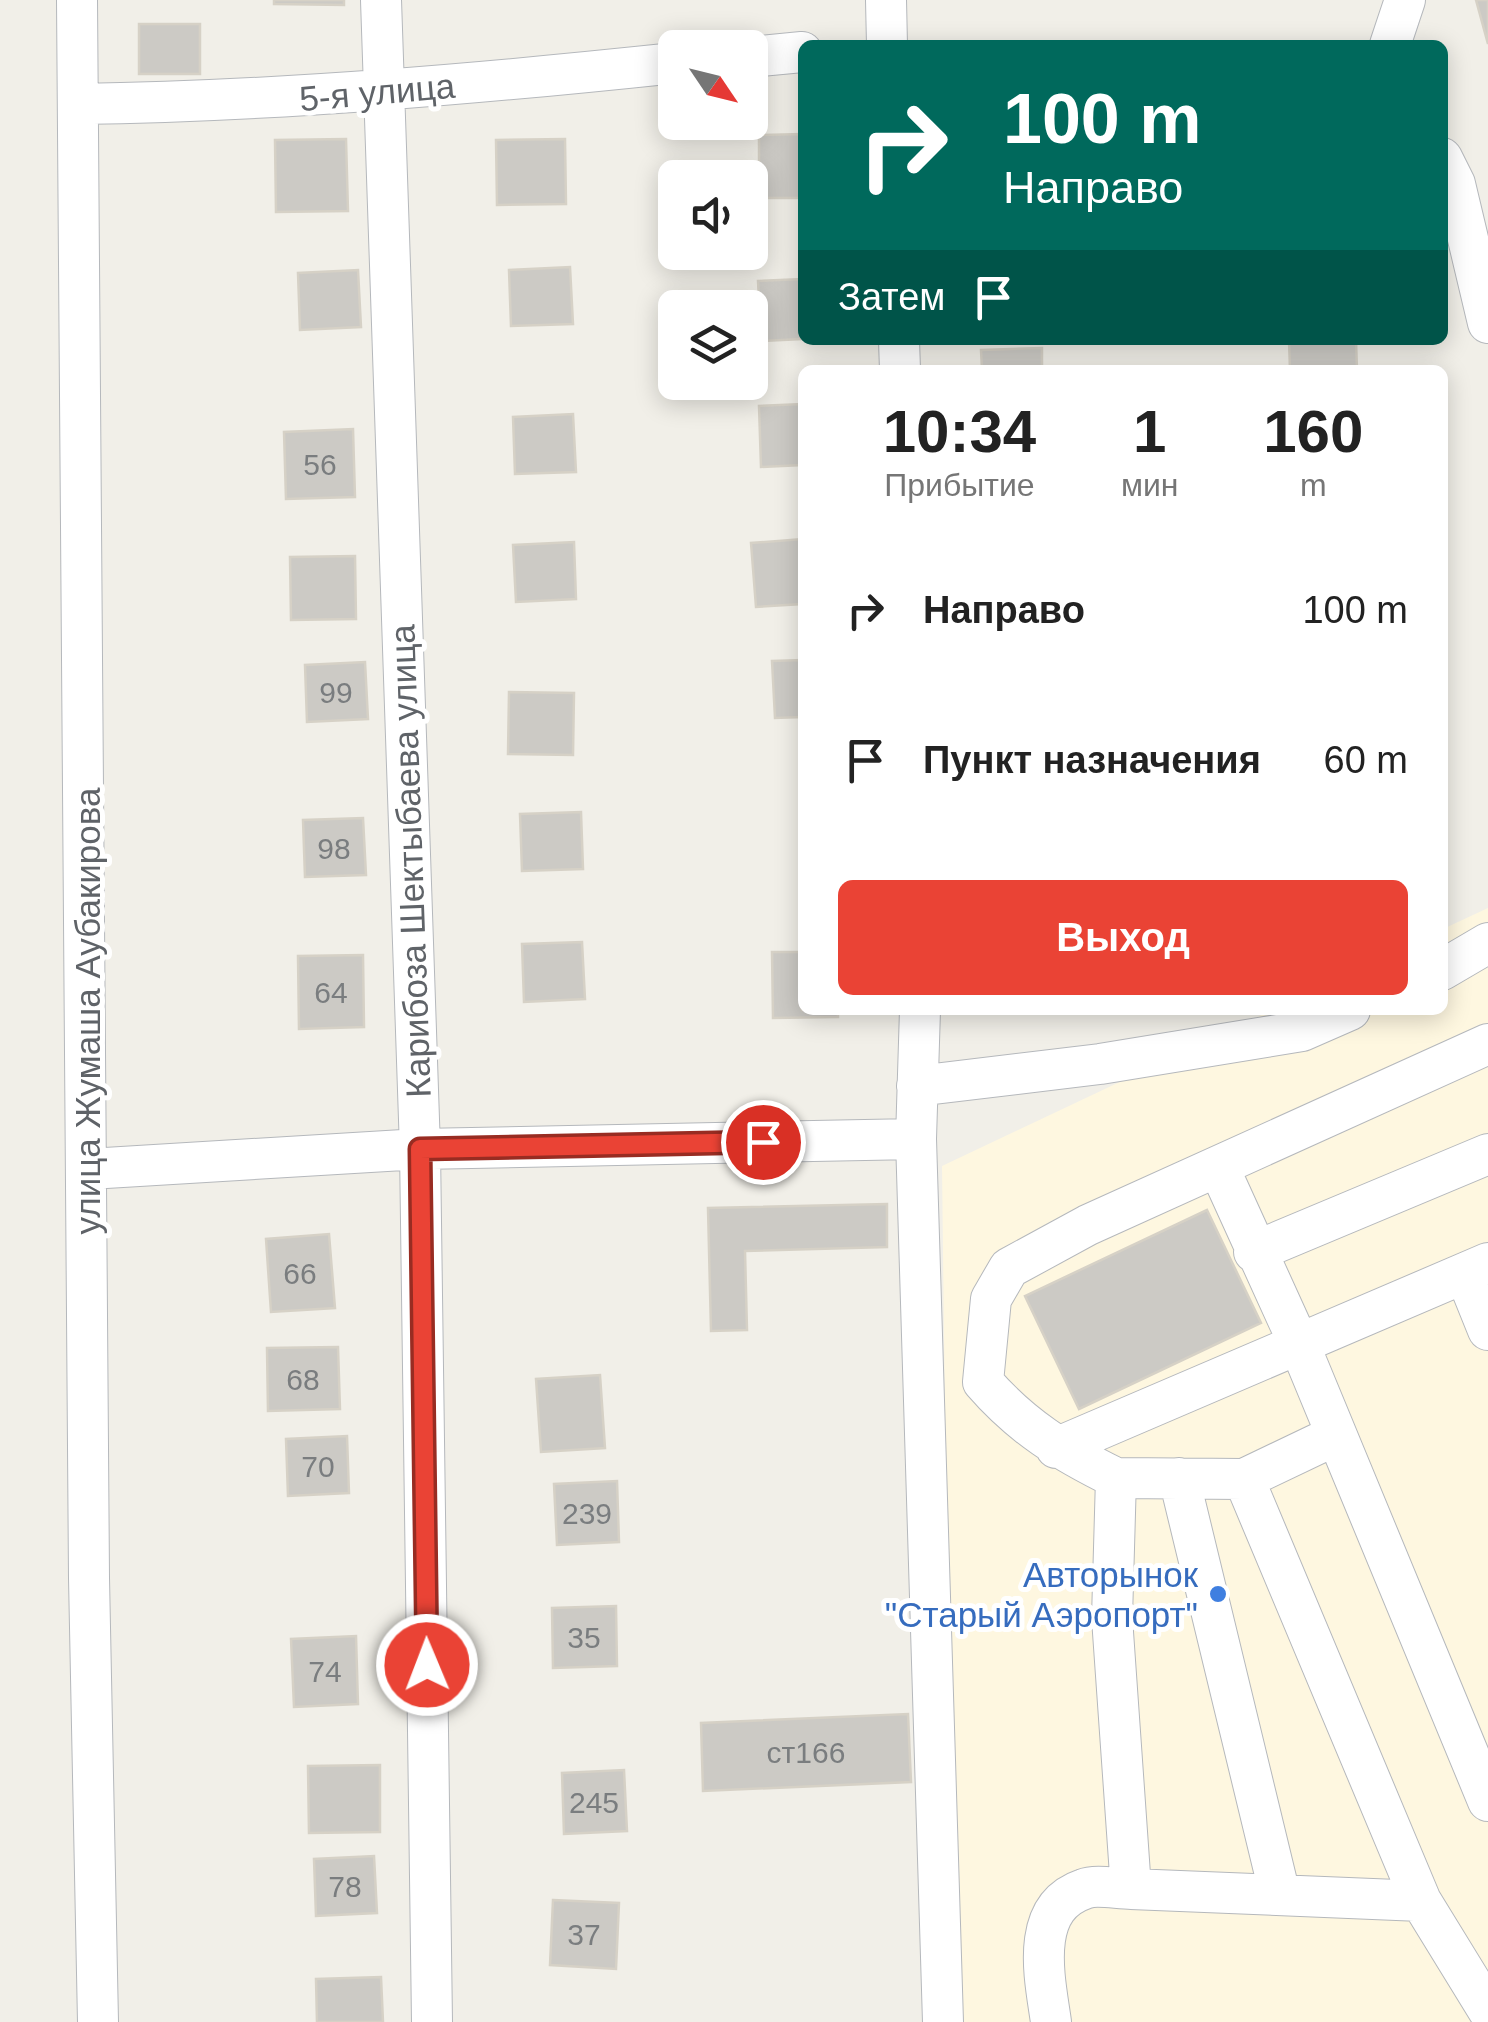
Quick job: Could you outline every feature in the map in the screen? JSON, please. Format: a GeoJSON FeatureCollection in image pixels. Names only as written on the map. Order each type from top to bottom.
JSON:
{"type":"FeatureCollection","features":[{"type":"Feature","properties":{"kind":"street","name":"улица Жумаша Аубакирова"},"geometry":{"type":"LineString","coordinates":[[77,0],[89,1168],[89,1578],[98,2022]]}},
{"type":"Feature","properties":{"kind":"street","name":"Карибоза Шектыбаева улица"},"geometry":{"type":"LineString","coordinates":[[381,0],[420,1149],[432,2022]]}},
{"type":"Feature","properties":{"kind":"street"},"geometry":{"type":"LineString","coordinates":[[886,0],[887,40]]}},
{"type":"Feature","properties":{"kind":"street"},"geometry":{"type":"LineString","coordinates":[[1392,40],[1405,0]]}},
{"type":"Feature","properties":{"kind":"street"},"geometry":{"type":"LineString","coordinates":[[768,55],[798,52]]}},
{"type":"Feature","properties":{"kind":"street","name":"5-я улица"},"geometry":{"type":"LineString","coordinates":[[78,104],[384,93],[658,65]]}},
{"type":"Feature","properties":{"kind":"street"},"geometry":{"type":"LineString","coordinates":[[1448,170],[1455,184],[1488,323]]}},
{"type":"Feature","properties":{"kind":"street"},"geometry":{"type":"LineString","coordinates":[[1448,966],[1488,943]]}},
{"type":"Feature","properties":{"kind":"street"},"geometry":{"type":"LineString","coordinates":[[920,1015],[916,1139],[942,2022]]}},
{"type":"Feature","properties":{"kind":"street"},"geometry":{"type":"LineString","coordinates":[[918,1086],[1100,1064],[1302,1031],[1339,1015]]}},
{"type":"Feature","properties":{"kind":"street"},"geometry":{"type":"LineString","coordinates":[[984,1382],[990,1300],[1009,1268],[1088,1224],[1488,1044]]}},
{"type":"Feature","properties":{"kind":"street"},"geometry":{"type":"LineString","coordinates":[[89,1168],[420,1149],[916,1139]]}},
{"type":"Feature","properties":{"kind":"street"},"geometry":{"type":"LineString","coordinates":[[1254,1252],[1488,1154]]}},
{"type":"Feature","properties":{"kind":"street"},"geometry":{"type":"LineString","coordinates":[[1219,1168],[1254,1252],[1300,1344],[1334,1436],[1488,1801]]}},
{"type":"Feature","properties":{"kind":"street"},"geometry":{"type":"LineString","coordinates":[[1056,1448],[1476,1268],[1488,1330]]}},
{"type":"Feature","properties":{"kind":"street"},"geometry":{"type":"LineString","coordinates":[[922,1374],[984,1382],[1013,1416],[1056,1448],[1116,1478],[1244,1479],[1334,1436]]}},
{"type":"Feature","properties":{"kind":"street"},"geometry":{"type":"LineString","coordinates":[[1116,1478],[1112,1618],[1131,1889]]}},
{"type":"Feature","properties":{"kind":"street"},"geometry":{"type":"LineString","coordinates":[[1179,1478],[1280,1895]]}},
{"type":"Feature","properties":{"kind":"street"},"geometry":{"type":"LineString","coordinates":[[1244,1479],[1421,1900],[1488,2010]]}},
{"type":"Feature","properties":{"kind":"street"},"geometry":{"type":"LineString","coordinates":[[1051,2022],[1042,1963],[1046,1932],[1058,1907],[1084,1888],[1421,1900]]}},
{"type":"Feature","properties":{"kind":"shaded area","name":"Авторынок \"Старый Аэропорт\""},"geometry":{"type":"Polygon","coordinates":[[[1488,908],[1488,2022],[952,2022],[942,1166],[1261,1015],[1448,1015],[1448,927],[1488,908]]]}},
{"type":"Feature","properties":{"kind":"building"},"geometry":{"type":"Polygon","coordinates":[[[274,0],[344,0],[344,5],[274,4],[274,0]]]}},
{"type":"Feature","properties":{"kind":"building"},"geometry":{"type":"Polygon","coordinates":[[[1476,0],[1488,0],[1488,44],[1476,0]]]}},
{"type":"Feature","properties":{"kind":"building"},"geometry":{"type":"Polygon","coordinates":[[[139,24],[200,24],[200,74],[139,74],[139,24]]]}},
{"type":"Feature","properties":{"kind":"building"},"geometry":{"type":"Polygon","coordinates":[[[798,134],[798,198],[768,198],[768,160],[759,160],[759,140],[768,140],[768,135],[798,134]]]}},
{"type":"Feature","properties":{"kind":"building"},"geometry":{"type":"Polygon","coordinates":[[[346,139],[348,211],[276,212],[275,140],[346,139]]]}},
{"type":"Feature","properties":{"kind":"building"},"geometry":{"type":"Polygon","coordinates":[[[565,139],[566,204],[497,205],[496,140],[565,139]]]}},
{"type":"Feature","properties":{"kind":"building"},"geometry":{"type":"Polygon","coordinates":[[[570,267],[573,324],[511,326],[509,270],[570,267]]]}},
{"type":"Feature","properties":{"kind":"building"},"geometry":{"type":"Polygon","coordinates":[[[358,270],[361,327],[300,330],[298,273],[358,270]]]}},
{"type":"Feature","properties":{"kind":"building"},"geometry":{"type":"Polygon","coordinates":[[[798,279],[798,339],[768,341],[768,290],[758,290],[758,281],[798,279]]]}},
{"type":"Feature","properties":{"kind":"building"},"geometry":{"type":"Polygon","coordinates":[[[1289,345],[1356,345],[1357,365],[1290,365],[1289,345]]]}},
{"type":"Feature","properties":{"kind":"building"},"geometry":{"type":"Polygon","coordinates":[[[1042,348],[1042,365],[982,365],[981,350],[1042,348]]]}},
{"type":"Feature","properties":{"kind":"building"},"geometry":{"type":"Polygon","coordinates":[[[798,404],[798,465],[761,467],[759,406],[798,404]]]}},
{"type":"Feature","properties":{"kind":"building"},"geometry":{"type":"Polygon","coordinates":[[[573,414],[576,472],[515,474],[513,417],[573,414]]]}},
{"type":"Feature","properties":{"kind":"building"},"geometry":{"type":"Polygon","coordinates":[[[353,429],[355,497],[286,499],[284,432],[353,429]]]}},
{"type":"Feature","properties":{"kind":"building"},"geometry":{"type":"Polygon","coordinates":[[[798,539],[798,604],[756,607],[751,543],[798,539]]]}},
{"type":"Feature","properties":{"kind":"building"},"geometry":{"type":"Polygon","coordinates":[[[574,542],[576,599],[516,602],[513,545],[574,542]]]}},
{"type":"Feature","properties":{"kind":"building"},"geometry":{"type":"Polygon","coordinates":[[[355,556],[356,619],[291,620],[290,557],[355,556]]]}},
{"type":"Feature","properties":{"kind":"building"},"geometry":{"type":"Polygon","coordinates":[[[798,660],[798,717],[775,718],[772,661],[798,660]]]}},
{"type":"Feature","properties":{"kind":"building"},"geometry":{"type":"Polygon","coordinates":[[[365,662],[368,719],[307,722],[305,665],[365,662]]]}},
{"type":"Feature","properties":{"kind":"building"},"geometry":{"type":"Polygon","coordinates":[[[509,692],[574,693],[573,755],[508,754],[509,692]]]}},
{"type":"Feature","properties":{"kind":"building"},"geometry":{"type":"Polygon","coordinates":[[[581,812],[583,869],[522,871],[520,814],[581,812]]]}},
{"type":"Feature","properties":{"kind":"building"},"geometry":{"type":"Polygon","coordinates":[[[363,818],[366,875],[305,877],[303,820],[363,818]]]}},
{"type":"Feature","properties":{"kind":"building"},"geometry":{"type":"Polygon","coordinates":[[[582,942],[585,999],[524,1002],[522,944],[582,942]]]}},
{"type":"Feature","properties":{"kind":"building"},"geometry":{"type":"Polygon","coordinates":[[[772,952],[798,952],[798,1015],[838,1017],[773,1018],[772,952]]]}},
{"type":"Feature","properties":{"kind":"building"},"geometry":{"type":"Polygon","coordinates":[[[363,955],[364,1027],[299,1029],[298,956],[363,955]]]}},
{"type":"Feature","properties":{"kind":"building"},"geometry":{"type":"Polygon","coordinates":[[[887,1204],[887,1247],[745,1251],[747,1330],[711,1331],[708,1208],[887,1204]]]}},
{"type":"Feature","properties":{"kind":"building"},"geometry":{"type":"Polygon","coordinates":[[[1207,1210],[1261,1323],[1079,1409],[1025,1296],[1207,1210]]]}},
{"type":"Feature","properties":{"kind":"building"},"geometry":{"type":"Polygon","coordinates":[[[329,1234],[335,1308],[271,1312],[266,1239],[329,1234]]]}},
{"type":"Feature","properties":{"kind":"building"},"geometry":{"type":"Polygon","coordinates":[[[338,1347],[340,1409],[268,1411],[267,1348],[338,1347]]]}},
{"type":"Feature","properties":{"kind":"building"},"geometry":{"type":"Polygon","coordinates":[[[600,1375],[605,1448],[541,1452],[536,1379],[600,1375]]]}},
{"type":"Feature","properties":{"kind":"building"},"geometry":{"type":"Polygon","coordinates":[[[347,1436],[349,1493],[288,1496],[286,1439],[347,1436]]]}},
{"type":"Feature","properties":{"kind":"building"},"geometry":{"type":"Polygon","coordinates":[[[617,1481],[619,1542],[557,1545],[554,1484],[617,1481]]]}},
{"type":"Feature","properties":{"kind":"building"},"geometry":{"type":"Polygon","coordinates":[[[616,1606],[617,1666],[553,1668],[552,1608],[616,1606]]]}},
{"type":"Feature","properties":{"kind":"building"},"geometry":{"type":"Polygon","coordinates":[[[356,1636],[358,1704],[294,1707],[291,1639],[356,1636]]]}},
{"type":"Feature","properties":{"kind":"building"},"geometry":{"type":"Polygon","coordinates":[[[908,1714],[911,1782],[703,1791],[701,1723],[908,1714]]]}},
{"type":"Feature","properties":{"kind":"building"},"geometry":{"type":"Polygon","coordinates":[[[380,1765],[380,1832],[309,1833],[308,1766],[380,1765]]]}},
{"type":"Feature","properties":{"kind":"building"},"geometry":{"type":"Polygon","coordinates":[[[624,1770],[627,1831],[564,1834],[562,1773],[624,1770]]]}},
{"type":"Feature","properties":{"kind":"building"},"geometry":{"type":"Polygon","coordinates":[[[374,1856],[377,1913],[316,1916],[314,1859],[374,1856]]]}},
{"type":"Feature","properties":{"kind":"building"},"geometry":{"type":"Polygon","coordinates":[[[553,1900],[619,1903],[616,1969],[550,1965],[553,1900]]]}},
{"type":"Feature","properties":{"kind":"building"},"geometry":{"type":"Polygon","coordinates":[[[381,1977],[383,2022],[317,2022],[316,1979],[381,1977]]]}},
{"type":"Feature","properties":{"kind":"place","name":"Авторынок \"Старый Аэропорт\""},"geometry":{"type":"Point","coordinates":[1218,1594]}},
{"type":"Feature","properties":{"kind":"route"},"geometry":{"type":"LineString","coordinates":[[427,1665],[420,1149],[763,1142]]}}]}
